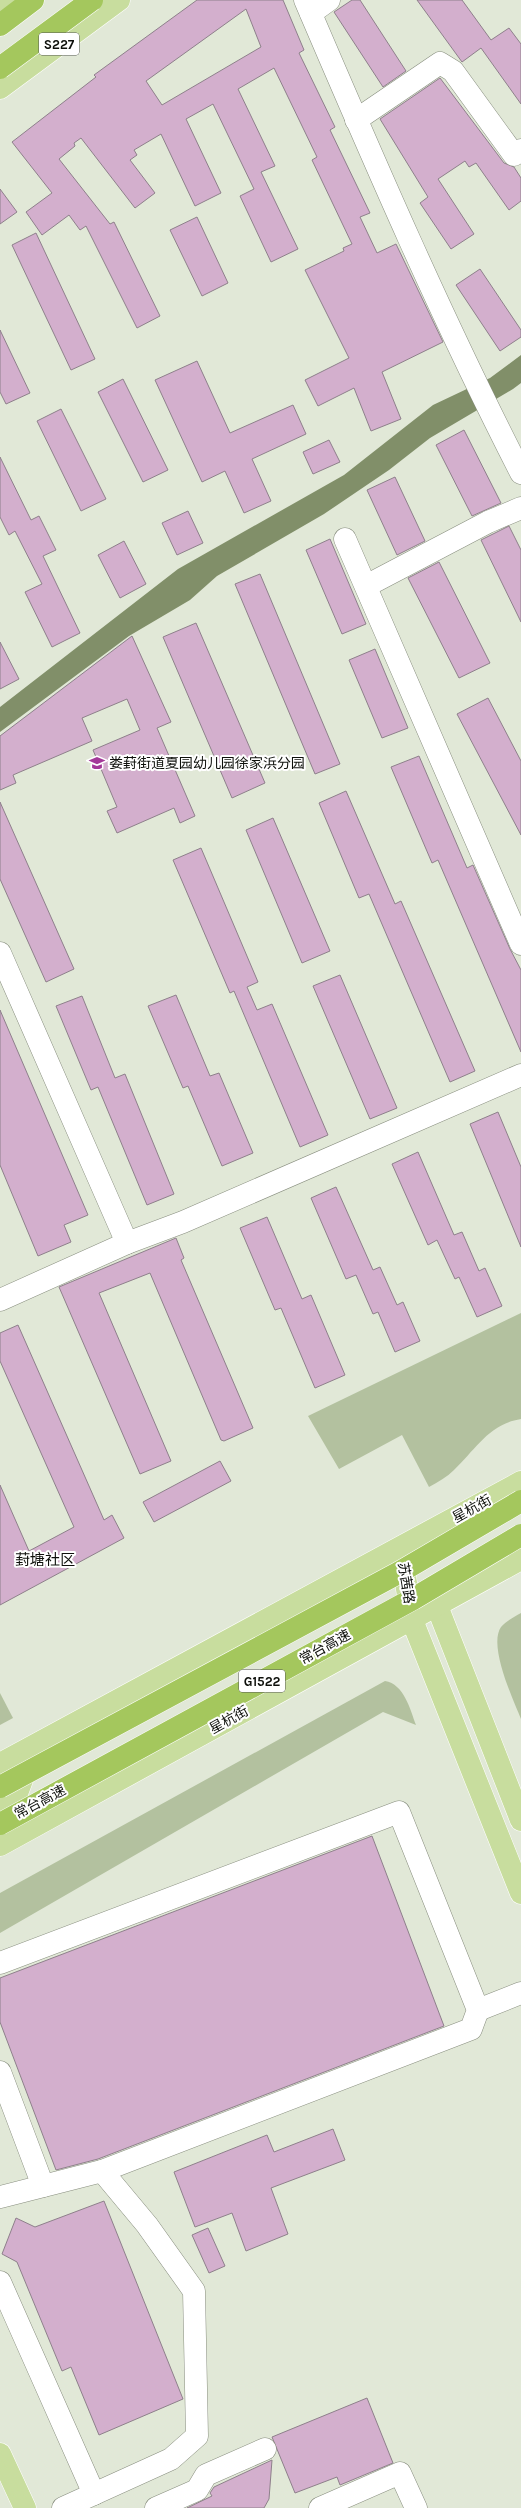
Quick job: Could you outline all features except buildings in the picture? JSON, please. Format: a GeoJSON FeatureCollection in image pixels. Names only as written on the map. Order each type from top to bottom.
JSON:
{"type":"FeatureCollection","features":[{"type":"Feature","properties":{"kind":"highway"},"geometry":{"type":"LineString","coordinates":[[0,24],[33,0]]}},
{"type":"Feature","properties":{"kind":"highway"},"geometry":{"type":"LineString","coordinates":[[0,68],[92,0]]}},
{"type":"Feature","properties":{"kind":"highway","name":"G1522"},"geometry":{"type":"LineString","coordinates":[[0,1787],[400,1572],[521,1501]]}},
{"type":"Feature","properties":{"kind":"highway","name":"常台高速"},"geometry":{"type":"LineString","coordinates":[[0,1824],[413,1598],[521,1535]]}},
{"type":"Feature","properties":{"kind":"main road"},"geometry":{"type":"LineString","coordinates":[[0,7],[10,0]]}},
{"type":"Feature","properties":{"kind":"main road","name":"S227"},"geometry":{"type":"LineString","coordinates":[[0,88],[119,0]]}},
{"type":"Feature","properties":{"kind":"main road","name":"星杭街"},"geometry":{"type":"LineString","coordinates":[[0,1764],[400,1549],[521,1482]]}},
{"type":"Feature","properties":{"kind":"main road","name":"苏茜路"},"geometry":{"type":"LineString","coordinates":[[400,1549],[438,1606],[521,1820]]}},
{"type":"Feature","properties":{"kind":"main road","name":"苏茜路"},"geometry":{"type":"LineString","coordinates":[[400,1549],[412,1620],[521,1893]]}},
{"type":"Feature","properties":{"kind":"main road","name":"星杭街"},"geometry":{"type":"LineString","coordinates":[[0,1844],[438,1606],[521,1559]]}},
{"type":"Feature","properties":{"kind":"main road"},"geometry":{"type":"LineString","coordinates":[[0,1804],[16,1796],[35,1745]]}},
{"type":"Feature","properties":{"kind":"main road"},"geometry":{"type":"LineString","coordinates":[[0,2454],[24,2508]]}},
{"type":"Feature","properties":{"kind":"street"},"geometry":{"type":"LineString","coordinates":[[72,0],[89,22]]}},
{"type":"Feature","properties":{"kind":"street"},"geometry":{"type":"LineString","coordinates":[[329,0],[308,7],[356,120],[474,380],[521,473]]}},
{"type":"Feature","properties":{"kind":"street"},"geometry":{"type":"LineString","coordinates":[[356,120],[440,62],[453,71],[514,155],[521,150]]}},
{"type":"Feature","properties":{"kind":"street"},"geometry":{"type":"LineString","coordinates":[[366,586],[488,522],[521,508]]}},
{"type":"Feature","properties":{"kind":"street"},"geometry":{"type":"LineString","coordinates":[[345,539],[521,944]]}},
{"type":"Feature","properties":{"kind":"street"},"geometry":{"type":"LineString","coordinates":[[0,953],[127,1243]]}},
{"type":"Feature","properties":{"kind":"street"},"geometry":{"type":"LineString","coordinates":[[0,1300],[127,1243],[183,1222],[521,1075]]}},
{"type":"Feature","properties":{"kind":"street"},"geometry":{"type":"LineString","coordinates":[[0,1964],[399,1812],[478,2010],[471,2029],[102,2171],[0,2197]]}},
{"type":"Feature","properties":{"kind":"street"},"geometry":{"type":"LineString","coordinates":[[478,2010],[521,1993]]}},
{"type":"Feature","properties":{"kind":"street"},"geometry":{"type":"LineString","coordinates":[[0,2072],[44,2186]]}},
{"type":"Feature","properties":{"kind":"street"},"geometry":{"type":"LineString","coordinates":[[63,2508],[171,2459],[198,2436],[194,2291],[147,2225],[102,2171]]}},
{"type":"Feature","properties":{"kind":"street"},"geometry":{"type":"LineString","coordinates":[[0,2282],[94,2494]]}},
{"type":"Feature","properties":{"kind":"street"},"geometry":{"type":"LineString","coordinates":[[156,2508],[197,2490],[206,2475],[265,2449]]}},
{"type":"Feature","properties":{"kind":"street"},"geometry":{"type":"LineString","coordinates":[[320,2508],[400,2473],[416,2508]]}},
{"type":"Feature","properties":{"kind":"shaded area"},"geometry":{"type":"Polygon","coordinates":[[[521,355],[521,383],[513,389],[430,438],[389,470],[324,514],[217,576],[190,600],[129,636],[0,732],[0,707],[178,569],[344,475],[433,405],[490,378],[521,355]]]}},
{"type":"Feature","properties":{"kind":"shaded area"},"geometry":{"type":"Polygon","coordinates":[[[521,1313],[521,1419],[500,1426],[484,1438],[451,1473],[429,1487],[402,1435],[339,1469],[308,1416],[521,1313]]]}},
{"type":"Feature","properties":{"kind":"shaded area"},"geometry":{"type":"Polygon","coordinates":[[[521,1613],[521,1719],[503,1673],[498,1647],[498,1636],[501,1627],[521,1613]]]}},
{"type":"Feature","properties":{"kind":"shaded area"},"geometry":{"type":"Polygon","coordinates":[[[385,1681],[392,1683],[402,1692],[409,1705],[416,1725],[383,1712],[0,1933],[0,1893],[385,1681]]]}},
{"type":"Feature","properties":{"kind":"shaded area"},"geometry":{"type":"Polygon","coordinates":[[[0,1693],[13,1718],[0,1725],[0,1693]]]}},
{"type":"Feature","properties":{"kind":"place","name":"娄葑街道夏园幼儿园徐家浜分园"},"geometry":{"type":"Point","coordinates":[97,763]}},
{"type":"Feature","properties":{"kind":"district","name":"葑塘社区"},"geometry":{"type":"Point","coordinates":[45,1560]}}]}
